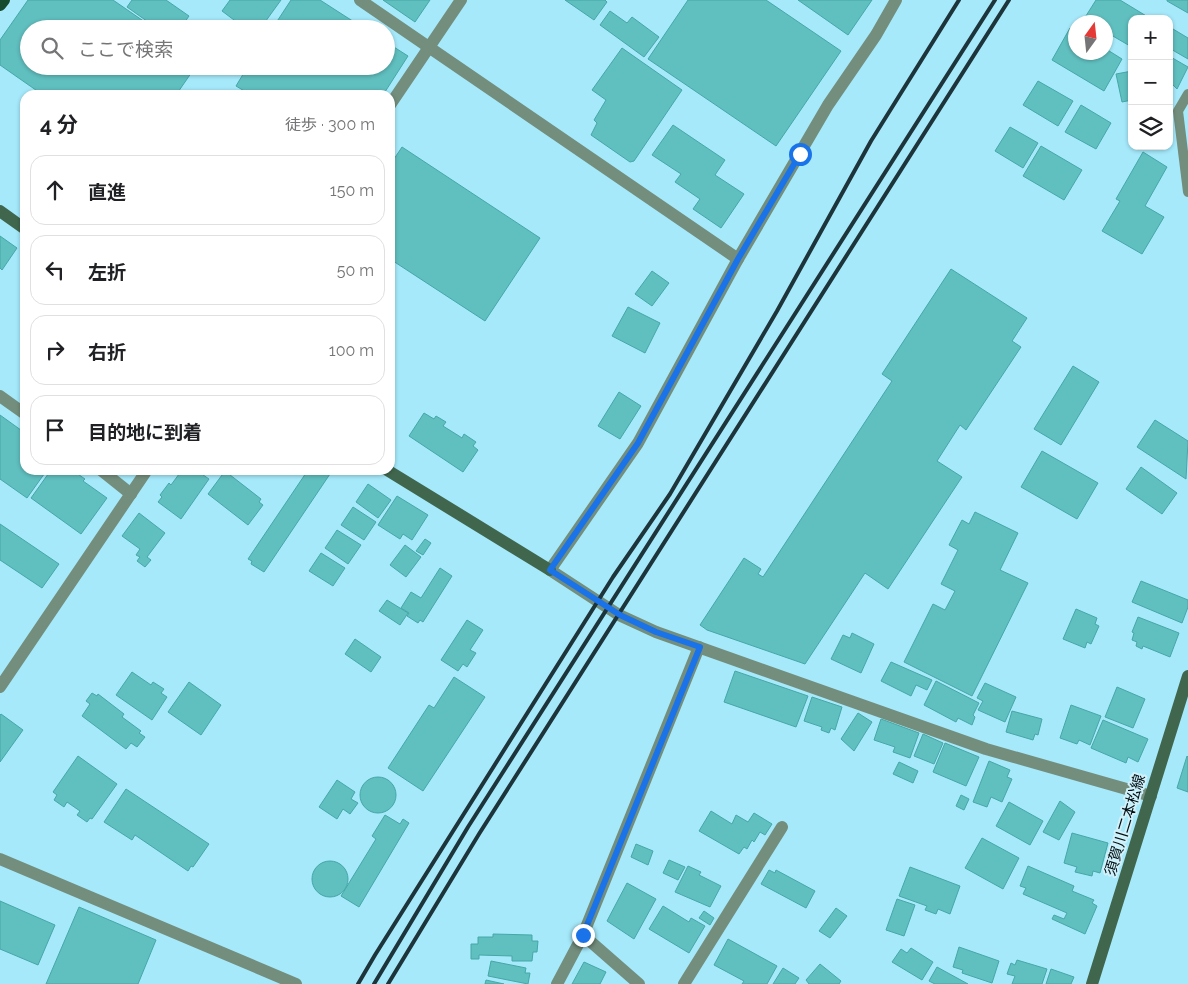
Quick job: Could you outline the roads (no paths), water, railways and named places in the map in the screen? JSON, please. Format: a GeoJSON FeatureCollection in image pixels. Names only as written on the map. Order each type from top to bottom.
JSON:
{"type":"FeatureCollection","features":[{"type":"Feature","properties":{"kind":"main road"},"geometry":{"type":"LineString","coordinates":[[0,6],[4,0]]}},
{"type":"Feature","properties":{"kind":"main road"},"geometry":{"type":"LineString","coordinates":[[0,211],[20,225]]}},
{"type":"Feature","properties":{"kind":"main road"},"geometry":{"type":"LineString","coordinates":[[395,474],[550,570]]}},
{"type":"Feature","properties":{"kind":"main road","name":"須賀川二本松線"},"geometry":{"type":"LineString","coordinates":[[1092,984],[1188,676]]}},
{"type":"Feature","properties":{"kind":"street"},"geometry":{"type":"LineString","coordinates":[[360,0],[390,20]]}},
{"type":"Feature","properties":{"kind":"street"},"geometry":{"type":"LineString","coordinates":[[395,97],[461,0]]}},
{"type":"Feature","properties":{"kind":"street"},"geometry":{"type":"LineString","coordinates":[[896,0],[876,35],[828,105],[738,259],[638,443],[550,570],[620,615],[656,632],[986,749],[1151,796]]}},
{"type":"Feature","properties":{"kind":"street"},"geometry":{"type":"LineString","coordinates":[[395,23],[738,259]]}},
{"type":"Feature","properties":{"kind":"street"},"geometry":{"type":"LineString","coordinates":[[0,396],[20,410]]}},
{"type":"Feature","properties":{"kind":"street"},"geometry":{"type":"LineString","coordinates":[[107,475],[131,494]]}},
{"type":"Feature","properties":{"kind":"street"},"geometry":{"type":"LineString","coordinates":[[0,688],[144,475]]}},
{"type":"Feature","properties":{"kind":"street"},"geometry":{"type":"LineString","coordinates":[[557,984],[583,935],[700,647]]}},
{"type":"Feature","properties":{"kind":"street"},"geometry":{"type":"LineString","coordinates":[[684,984],[782,827]]}},
{"type":"Feature","properties":{"kind":"street"},"geometry":{"type":"LineString","coordinates":[[0,859],[293,983]]}},
{"type":"Feature","properties":{"kind":"street"},"geometry":{"type":"LineString","coordinates":[[583,935],[639,984]]}},
{"type":"Feature","properties":{"kind":"lane"},"geometry":{"type":"LineString","coordinates":[[1188,94],[1178,111],[1188,192]]}},
{"type":"Feature","properties":{"kind":"railway"},"geometry":{"type":"LineString","coordinates":[[358,984],[613,577],[670,494],[777,311],[871,141],[959,0]]}},
{"type":"Feature","properties":{"kind":"railway"},"geometry":{"type":"LineString","coordinates":[[374,984],[468,827],[995,0]]}},
{"type":"Feature","properties":{"kind":"railway"},"geometry":{"type":"LineString","coordinates":[[388,984],[479,834],[1009,0]]}}]}
